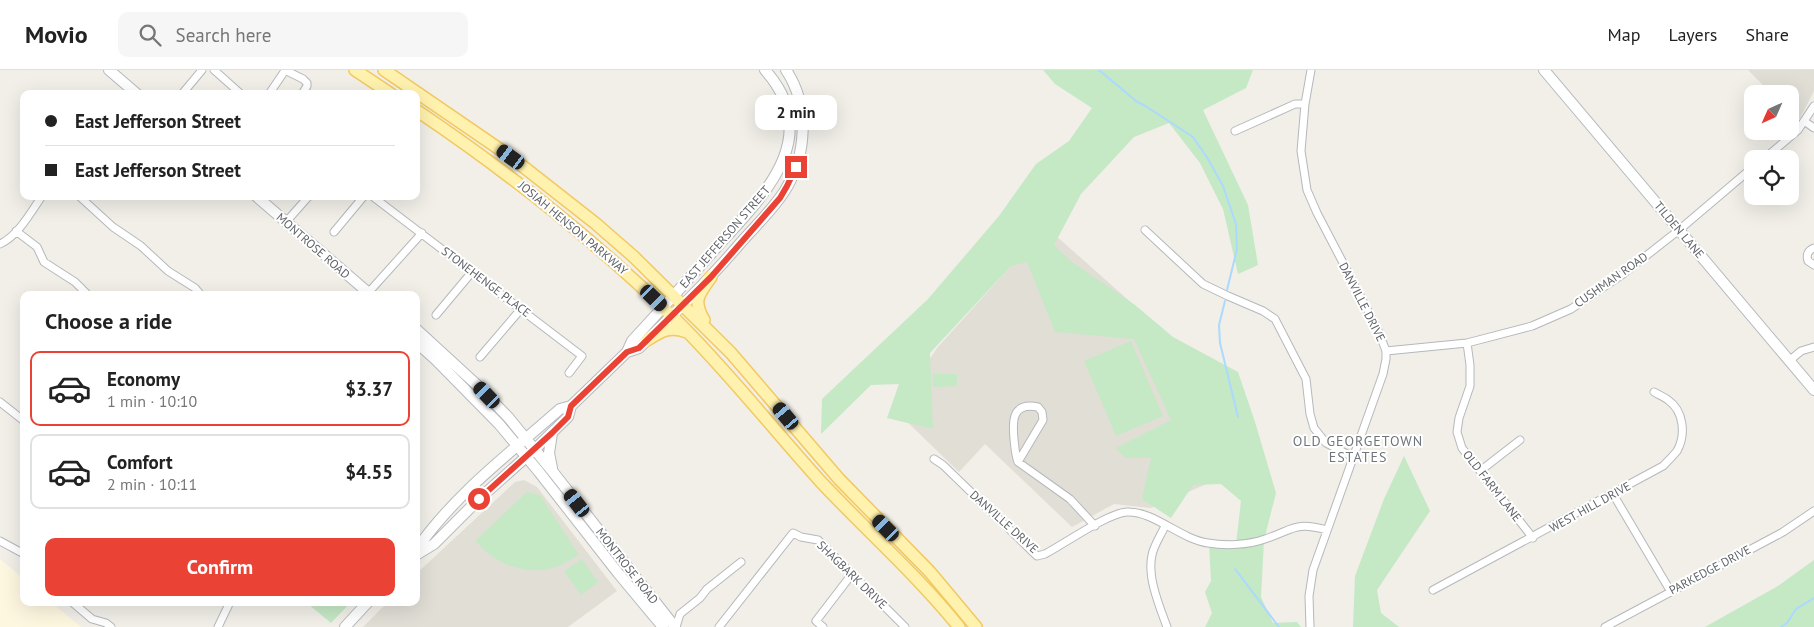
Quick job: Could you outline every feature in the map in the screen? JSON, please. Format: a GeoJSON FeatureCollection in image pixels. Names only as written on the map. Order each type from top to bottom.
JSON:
{"type":"FeatureCollection","features":[{"type":"Feature","properties":{"kind":"main road"},"geometry":{"type":"LineString","coordinates":[[355,70],[385,90]]}},
{"type":"Feature","properties":{"kind":"main road","name":"JOSIAH HENSON PARKWAY"},"geometry":{"type":"LineString","coordinates":[[384,70],[413,90]]}},
{"type":"Feature","properties":{"kind":"main road","name":"JOSIAH HENSON PARKWAY"},"geometry":{"type":"LineString","coordinates":[[420,95],[511,157],[566,200],[621,246],[684,305],[711,332],[851,492],[930,572],[976,627]]}},
{"type":"Feature","properties":{"kind":"main road","name":"JOSIAH HENSON PARKWAY"},"geometry":{"type":"LineString","coordinates":[[420,113],[502,170],[556,213],[624,270],[663,307],[740,388],[820,480],[913,574],[959,627]]}},
{"type":"Feature","properties":{"kind":"main road"},"geometry":{"type":"LineString","coordinates":[[711,277],[700,293],[697,303],[699,311],[711,332]]}},
{"type":"Feature","properties":{"kind":"main road"},"geometry":{"type":"LineString","coordinates":[[648,340],[658,333],[671,328],[689,333]]}},
{"type":"Feature","properties":{"kind":"main road"},"geometry":{"type":"LineString","coordinates":[[740,388],[759,402],[783,425],[794,426]]}},
{"type":"Feature","properties":{"kind":"street"},"geometry":{"type":"LineString","coordinates":[[110,70],[132,90]]}},
{"type":"Feature","properties":{"kind":"street"},"geometry":{"type":"LineString","coordinates":[[185,90],[202,70]]}},
{"type":"Feature","properties":{"kind":"street"},"geometry":{"type":"LineString","coordinates":[[214,70],[236,90]]}},
{"type":"Feature","properties":{"kind":"street","name":"EAST JEFFERSON STREET"},"geometry":{"type":"LineString","coordinates":[[420,544],[468,490],[560,409],[571,406],[627,352],[632,341],[766,192],[784,157],[789,136],[784,101],[765,70]]}},
{"type":"Feature","properties":{"kind":"street","name":"EAST JEFFERSON STREET"},"geometry":{"type":"LineString","coordinates":[[627,352],[639,348],[684,305],[765,216],[784,192],[793,174],[801,149],[803,135],[799,98],[786,70]]}},
{"type":"Feature","properties":{"kind":"street","name":"DANVILLE DRIVE"},"geometry":{"type":"LineString","coordinates":[[934,459],[943,465],[1038,556],[1119,514],[1127,512],[1152,519],[1200,542],[1236,544],[1264,540],[1297,526],[1311,525],[1327,530],[1383,374],[1386,351],[1378,330],[1307,190],[1301,151],[1305,104],[1311,70]]}},
{"type":"Feature","properties":{"kind":"street","name":"TILDEN LANE"},"geometry":{"type":"LineString","coordinates":[[1544,70],[1814,390]]}},
{"type":"Feature","properties":{"kind":"street"},"geometry":{"type":"LineString","coordinates":[[272,90],[284,72],[287,71],[307,83],[304,90]]}},
{"type":"Feature","properties":{"kind":"street"},"geometry":{"type":"LineString","coordinates":[[399,90],[403,83]]}},
{"type":"Feature","properties":{"kind":"street"},"geometry":{"type":"LineString","coordinates":[[1235,131],[1295,104],[1305,104]]}},
{"type":"Feature","properties":{"kind":"street"},"geometry":{"type":"LineString","coordinates":[[1775,150],[1798,130],[1814,106]]}},
{"type":"Feature","properties":{"kind":"street"},"geometry":{"type":"LineString","coordinates":[[1804,121],[1814,128]]}},
{"type":"Feature","properties":{"kind":"street","name":"CUSHMAN ROAD"},"geometry":{"type":"LineString","coordinates":[[1386,351],[1467,343],[1532,326],[1571,308],[1623,274],[1744,175]]}},
{"type":"Feature","properties":{"kind":"street"},"geometry":{"type":"LineString","coordinates":[[0,244],[6,242],[16,231],[39,200]]}},
{"type":"Feature","properties":{"kind":"street"},"geometry":{"type":"LineString","coordinates":[[83,200],[113,227],[141,246],[168,271],[198,291]]}},
{"type":"Feature","properties":{"kind":"street","name":"MONTROSE ROAD"},"geometry":{"type":"LineString","coordinates":[[261,200],[366,291]]}},
{"type":"Feature","properties":{"kind":"street"},"geometry":{"type":"LineString","coordinates":[[286,222],[305,200]]}},
{"type":"Feature","properties":{"kind":"street"},"geometry":{"type":"LineString","coordinates":[[334,232],[361,200]]}},
{"type":"Feature","properties":{"kind":"street","name":"STONEHENGE PLACE"},"geometry":{"type":"LineString","coordinates":[[377,200],[582,356],[569,373]]}},
{"type":"Feature","properties":{"kind":"street"},"geometry":{"type":"LineString","coordinates":[[752,208],[765,216]]}},
{"type":"Feature","properties":{"kind":"street"},"geometry":{"type":"LineString","coordinates":[[1146,230],[1204,284],[1263,311],[1275,319],[1306,379],[1310,414],[1314,428],[1326,443],[1353,457]]}},
{"type":"Feature","properties":{"kind":"street"},"geometry":{"type":"LineString","coordinates":[[16,231],[37,247],[41,258],[48,266],[75,282],[84,291]]}},
{"type":"Feature","properties":{"kind":"street"},"geometry":{"type":"LineString","coordinates":[[372,291],[422,233]]}},
{"type":"Feature","properties":{"kind":"street"},"geometry":{"type":"LineString","coordinates":[[1814,248],[1810,250],[1807,256],[1808,262],[1814,265]]}},
{"type":"Feature","properties":{"kind":"street"},"geometry":{"type":"LineString","coordinates":[[436,315],[472,272]]}},
{"type":"Feature","properties":{"kind":"street"},"geometry":{"type":"LineString","coordinates":[[480,357],[521,309]]}},
{"type":"Feature","properties":{"kind":"street","name":"MONTROSE ROAD"},"geometry":{"type":"LineString","coordinates":[[420,333],[477,385],[527,439],[675,627]]}},
{"type":"Feature","properties":{"kind":"street","name":"OLD FARM LANE"},"geometry":{"type":"LineString","coordinates":[[1467,343],[1470,386],[1459,418],[1457,432],[1462,448],[1533,538]]}},
{"type":"Feature","properties":{"kind":"street","name":"MONTROSE ROAD"},"geometry":{"type":"LineString","coordinates":[[420,346],[469,393],[518,446],[663,627]]}},
{"type":"Feature","properties":{"kind":"street"},"geometry":{"type":"LineString","coordinates":[[1789,361],[1801,351],[1814,347]]}},
{"type":"Feature","properties":{"kind":"street","name":"WEST HILL DRIVE"},"geometry":{"type":"LineString","coordinates":[[1433,590],[1533,538],[1663,466],[1677,451],[1683,430],[1681,417],[1676,407],[1669,400],[1654,392]]}},
{"type":"Feature","properties":{"kind":"street"},"geometry":{"type":"LineString","coordinates":[[0,402],[20,418]]}},
{"type":"Feature","properties":{"kind":"street"},"geometry":{"type":"LineString","coordinates":[[1018,462],[1043,420],[1042,412],[1038,407],[1028,405],[1020,408],[1015,413],[1013,434],[1015,454],[1018,462],[1070,499],[1095,526]]}},
{"type":"Feature","properties":{"kind":"street","name":"EAST JEFFERSON STREET"},"geometry":{"type":"LineString","coordinates":[[420,553],[434,544],[479,499],[535,450],[568,417],[571,406]]}},
{"type":"Feature","properties":{"kind":"street"},"geometry":{"type":"LineString","coordinates":[[552,433],[549,453],[553,472]]}},
{"type":"Feature","properties":{"kind":"street"},"geometry":{"type":"LineString","coordinates":[[1480,471],[1520,440]]}},
{"type":"Feature","properties":{"kind":"street"},"geometry":{"type":"LineString","coordinates":[[1613,494],[1671,592]]}},
{"type":"Feature","properties":{"kind":"street","name":"PARKEDGE DRIVE"},"geometry":{"type":"LineString","coordinates":[[1605,627],[1783,532],[1814,511]]}},
{"type":"Feature","properties":{"kind":"street"},"geometry":{"type":"LineString","coordinates":[[1165,526],[1152,553],[1151,564],[1166,627]]}},
{"type":"Feature","properties":{"kind":"street"},"geometry":{"type":"LineString","coordinates":[[1310,627],[1309,596],[1313,570],[1327,530]]}},
{"type":"Feature","properties":{"kind":"street","name":"SHAGBARK DRIVE"},"geometry":{"type":"LineString","coordinates":[[721,626],[793,533],[801,537],[818,540],[905,627]]}},
{"type":"Feature","properties":{"kind":"street"},"geometry":{"type":"LineString","coordinates":[[0,540],[20,552]]}},
{"type":"Feature","properties":{"kind":"street"},"geometry":{"type":"LineString","coordinates":[[675,627],[680,614],[700,598],[707,589],[741,562]]}},
{"type":"Feature","properties":{"kind":"street"},"geometry":{"type":"LineString","coordinates":[[823,627],[816,621],[852,574]]}},
{"type":"Feature","properties":{"kind":"street"},"geometry":{"type":"LineString","coordinates":[[77,606],[92,619],[106,623],[111,627]]}},
{"type":"Feature","properties":{"kind":"street"},"geometry":{"type":"LineString","coordinates":[[218,627],[228,606]]}},
{"type":"Feature","properties":{"kind":"street"},"geometry":{"type":"LineString","coordinates":[[345,627],[364,606]]}},
{"type":"Feature","properties":{"kind":"street"},"geometry":{"type":"LineString","coordinates":[[664,612],[680,614]]}},
{"type":"Feature","properties":{"kind":"shaded area"},"geometry":{"type":"Polygon","coordinates":[[[1748,70],[1814,70],[1814,91],[1799,120],[1799,85],[1763,85],[1748,70]]]}},
{"type":"Feature","properties":{"kind":"shaded area"},"geometry":{"type":"Polygon","coordinates":[[[1046,227],[1231,391],[1230,474],[1151,508],[1114,504],[1072,527],[985,444],[959,472],[896,411],[937,348],[1046,227]]]}},
{"type":"Feature","properties":{"kind":"shaded area"},"geometry":{"type":"Polygon","coordinates":[[[524,480],[537,487],[617,591],[568,627],[363,627],[384,606],[420,606],[420,570],[515,482],[524,480]]]}},
{"type":"Feature","properties":{"kind":"shaded area"},"geometry":{"type":"Polygon","coordinates":[[[0,559],[20,576],[20,606],[56,606],[81,627],[0,627],[0,559]]]}},
{"type":"Feature","properties":{"kind":"green space"},"geometry":{"type":"Polygon","coordinates":[[[1043,70],[1253,70],[1246,88],[1203,110],[1248,205],[1258,265],[1238,274],[1223,209],[1200,163],[1169,123],[1134,137],[1081,194],[1054,245],[1072,262],[1135,305],[1173,337],[1238,372],[1276,493],[1264,540],[1261,597],[1273,623],[1297,622],[1301,627],[1205,627],[1212,613],[1205,592],[1211,581],[1209,543],[1236,544],[1241,501],[1221,484],[1193,485],[1171,518],[1142,499],[1151,458],[1125,458],[1116,448],[1171,420],[1134,339],[1055,332],[1027,262],[1011,266],[930,353],[933,429],[887,418],[899,384],[871,385],[821,434],[822,399],[928,299],[999,216],[1036,164],[1069,141],[1092,108],[1055,84],[1043,70]]]}},
{"type":"Feature","properties":{"kind":"green space"},"geometry":{"type":"Polygon","coordinates":[[[1131,341],[1163,416],[1116,436],[1084,361],[1131,341]]]}},
{"type":"Feature","properties":{"kind":"green space"},"geometry":{"type":"Polygon","coordinates":[[[933,374],[957,374],[957,386],[933,387],[933,374]]]}},
{"type":"Feature","properties":{"kind":"green space"},"geometry":{"type":"Polygon","coordinates":[[[1404,456],[1430,511],[1377,590],[1381,613],[1399,627],[1353,627],[1355,576],[1384,499],[1404,456]]]}},
{"type":"Feature","properties":{"kind":"green space"},"geometry":{"type":"Polygon","coordinates":[[[527,492],[540,495],[579,555],[553,568],[526,570],[500,561],[488,554],[475,541],[527,492]]]}},
{"type":"Feature","properties":{"kind":"green space"},"geometry":{"type":"Polygon","coordinates":[[[582,559],[598,582],[581,595],[564,571],[582,559]]]}},
{"type":"Feature","properties":{"kind":"green space"},"geometry":{"type":"Polygon","coordinates":[[[1814,560],[1814,627],[1705,627],[1778,586],[1814,560]]]}},
{"type":"Feature","properties":{"kind":"green space"},"geometry":{"type":"Polygon","coordinates":[[[311,606],[347,606],[331,623],[311,606]]]}},
{"type":"Feature","properties":{"kind":"waterway"},"geometry":{"type":"LineString","coordinates":[[1099,70],[1136,101],[1193,137],[1208,159],[1223,186],[1236,224],[1237,249],[1227,290]]}},
{"type":"Feature","properties":{"kind":"waterway"},"geometry":{"type":"LineString","coordinates":[[1225,301],[1219,325],[1220,343],[1238,417]]}},
{"type":"Feature","properties":{"kind":"waterway"},"geometry":{"type":"LineString","coordinates":[[1235,569],[1279,627]]}},
{"type":"Feature","properties":{"kind":"waterway"},"geometry":{"type":"LineString","coordinates":[[1781,627],[1787,623],[1796,609],[1814,598]]}},
{"type":"Feature","properties":{"kind":"district","name":"OLD GEORGETOWN ESTATES"},"geometry":{"type":"Point","coordinates":[1358,450]}},
{"type":"Feature","properties":{"kind":"route"},"geometry":{"type":"LineString","coordinates":[[479,499],[535,450],[568,417],[571,406],[627,352],[639,348],[711,277],[780,198],[796,167]]}}]}
